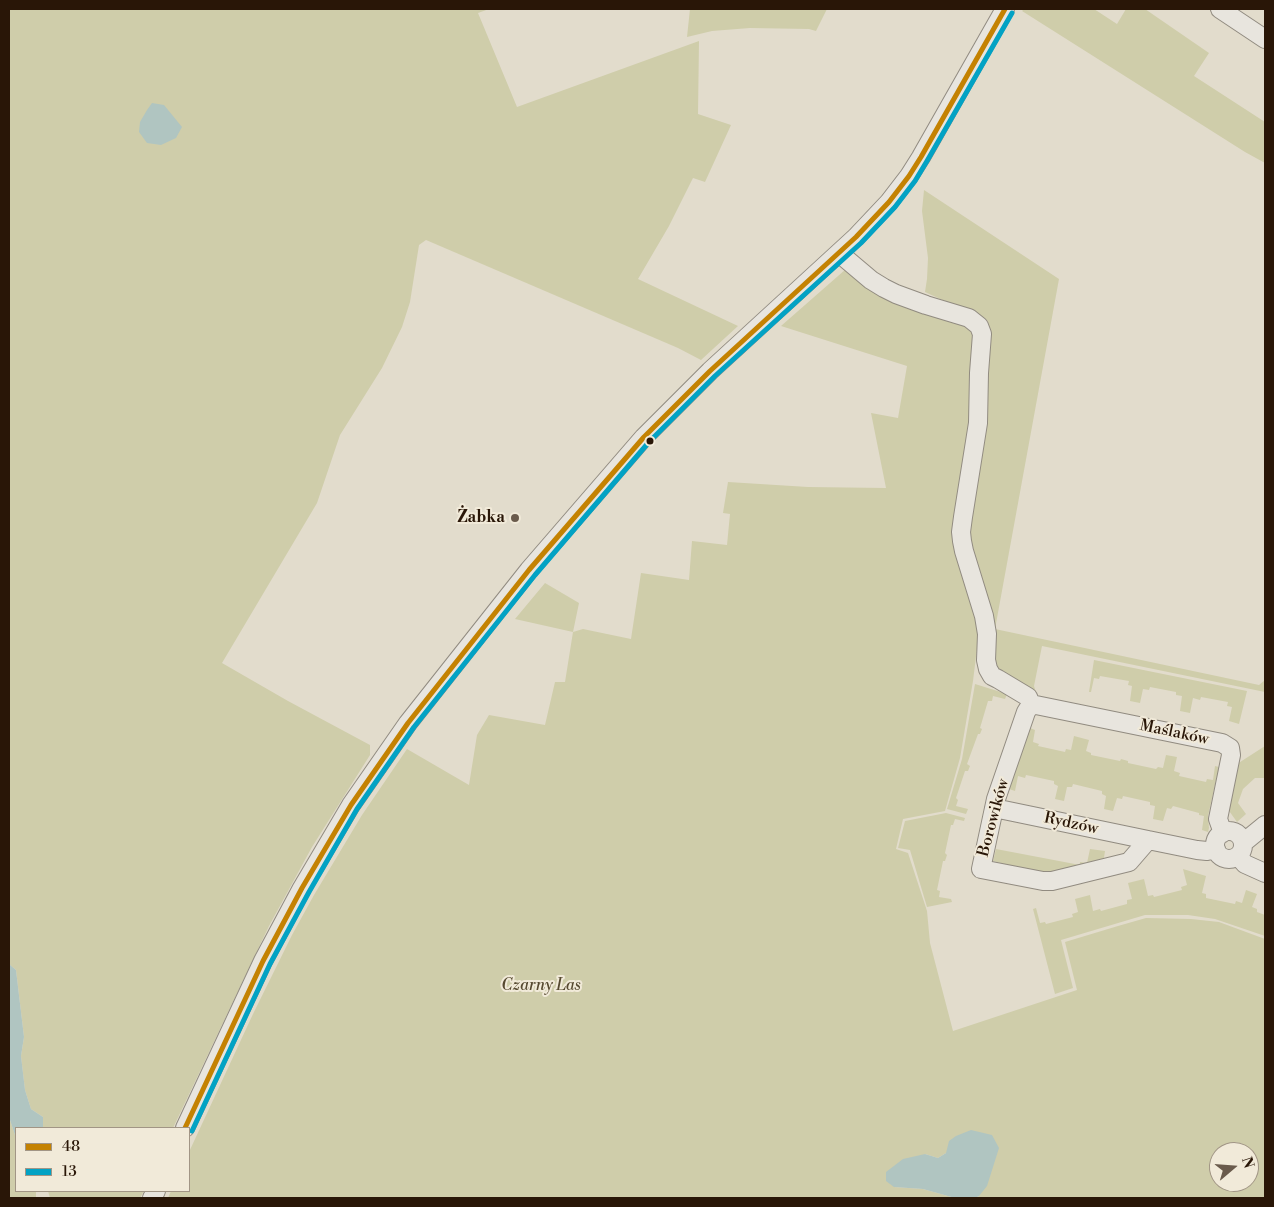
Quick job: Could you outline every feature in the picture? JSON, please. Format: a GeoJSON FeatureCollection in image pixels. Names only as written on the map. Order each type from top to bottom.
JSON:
{"type":"FeatureCollection","features":[{"type":"Feature","properties":{"kind":"street"},"geometry":{"type":"LineString","coordinates":[[185,1127],[263,961],[302,888],[351,805],[408,723],[521,580],[579,510],[644,437],[695,385],[856,237],[898,191],[948,111],[1005,9]]}},
{"type":"Feature","properties":{"kind":"street"},"geometry":{"type":"LineString","coordinates":[[1220,9],[1265,39]]}},
{"type":"Feature","properties":{"kind":"street"},"geometry":{"type":"LineString","coordinates":[[839,253],[870,280],[884,288],[926,305],[970,318],[978,326],[982,334],[978,374],[978,423],[962,532],[964,551],[984,616],[987,634],[986,660],[988,669],[992,676],[1028,697],[1031,704]]}},
{"type":"Feature","properties":{"kind":"street","name":"Borowików"},"geometry":{"type":"LineString","coordinates":[[1031,704],[1026,712],[994,808],[981,869],[1052,882],[1128,862],[1148,840]]}},
{"type":"Feature","properties":{"kind":"street","name":"Maślaków"},"geometry":{"type":"LineString","coordinates":[[1031,704],[1222,743],[1230,748],[1232,755],[1218,819],[1220,841]]}},
{"type":"Feature","properties":{"kind":"street","name":"Rydzów"},"geometry":{"type":"LineString","coordinates":[[994,808],[1148,840]]}},
{"type":"Feature","properties":{"kind":"street"},"geometry":{"type":"LineString","coordinates":[[1220,841],[1218,853],[1222,857],[1232,859],[1265,824]]}},
{"type":"Feature","properties":{"kind":"street"},"geometry":{"type":"LineString","coordinates":[[1148,840],[1207,851],[1220,841]]}},
{"type":"Feature","properties":{"kind":"street"},"geometry":{"type":"LineString","coordinates":[[1240,849],[1245,864],[1265,873]]}},
{"type":"Feature","properties":{"kind":"green space"},"geometry":{"type":"Polygon","coordinates":[[[9,9],[489,9],[478,13],[517,107],[699,41],[698,114],[731,125],[705,182],[693,178],[669,226],[638,279],[738,326],[701,360],[678,348],[426,240],[419,245],[410,302],[402,327],[382,368],[340,435],[317,503],[222,663],[370,745],[370,755],[312,847],[269,926],[173,1127],[43,1127],[43,1117],[31,1109],[25,1090],[21,1056],[24,1037],[16,970],[9,964],[9,9]]]}},
{"type":"Feature","properties":{"kind":"green space"},"geometry":{"type":"Polygon","coordinates":[[[690,9],[827,9],[816,31],[809,29],[750,28],[712,31],[687,37],[690,9]]]}},
{"type":"Feature","properties":{"kind":"green space"},"geometry":{"type":"Polygon","coordinates":[[[1024,9],[1094,9],[1117,24],[1126,9],[1145,9],[1209,53],[1194,76],[1265,122],[1265,163],[1022,11],[1024,9]]]}},
{"type":"Feature","properties":{"kind":"green space"},"geometry":{"type":"Polygon","coordinates":[[[924,190],[1059,279],[995,629],[1259,685],[1265,680],[1265,692],[1042,646],[1034,686],[1037,696],[997,674],[966,535],[982,425],[988,321],[925,292],[928,258],[922,211],[924,190]]]}},
{"type":"Feature","properties":{"kind":"green space","name":"Czarny Las"},"geometry":{"type":"Polygon","coordinates":[[[846,269],[970,325],[975,333],[974,388],[952,533],[979,632],[973,681],[960,758],[945,811],[903,819],[896,849],[908,853],[927,911],[930,943],[953,1031],[1077,990],[1065,942],[1118,926],[1146,918],[1191,919],[1219,922],[1265,939],[1265,1198],[975,1198],[979,1196],[946,1153],[938,1158],[925,1154],[894,1187],[923,1189],[955,1198],[168,1198],[171,1192],[190,1192],[190,1150],[253,1014],[314,895],[362,815],[407,749],[469,785],[477,735],[489,715],[545,725],[555,682],[565,682],[573,632],[583,629],[631,639],[641,573],[689,580],[692,541],[727,545],[730,514],[723,513],[728,482],[808,487],[886,488],[871,413],[898,418],[907,366],[781,326],[846,269]]]}},
{"type":"Feature","properties":{"kind":"green space"},"geometry":{"type":"Polygon","coordinates":[[[545,583],[579,603],[573,632],[515,619],[545,583]]]}},
{"type":"Feature","properties":{"kind":"green space"},"geometry":{"type":"Polygon","coordinates":[[[1094,660],[1247,691],[1239,724],[1229,721],[1232,707],[1227,706],[1228,702],[1201,697],[1200,700],[1193,698],[1190,713],[1180,711],[1182,696],[1176,695],[1176,692],[1150,687],[1149,690],[1143,689],[1140,703],[1130,701],[1132,686],[1128,685],[1129,681],[1100,676],[1099,679],[1094,678],[1091,692],[1089,692],[1094,660]]]}},
{"type":"Feature","properties":{"kind":"green space"},"geometry":{"type":"Polygon","coordinates":[[[975,684],[1007,694],[1005,699],[993,696],[992,701],[988,701],[980,728],[982,729],[980,734],[978,734],[967,764],[970,766],[968,771],[965,771],[956,798],[958,800],[956,806],[968,809],[966,814],[947,809],[962,759],[975,684]]]}},
{"type":"Feature","properties":{"kind":"green space"},"geometry":{"type":"Polygon","coordinates":[[[1030,728],[1035,730],[1033,742],[1039,744],[1038,746],[1065,752],[1066,749],[1071,750],[1074,736],[1089,740],[1086,751],[1091,753],[1091,755],[1120,761],[1121,759],[1128,761],[1128,763],[1156,769],[1158,767],[1163,768],[1166,755],[1177,757],[1174,771],[1180,773],[1179,776],[1206,782],[1207,779],[1213,780],[1215,766],[1219,767],[1208,816],[1208,832],[1202,830],[1204,816],[1199,815],[1199,813],[1173,806],[1171,809],[1167,808],[1163,821],[1153,819],[1155,806],[1150,805],[1150,802],[1123,796],[1122,799],[1117,798],[1113,811],[1104,809],[1106,796],[1102,794],[1102,791],[1073,784],[1072,787],[1067,787],[1064,801],[1055,799],[1058,786],[1054,784],[1054,781],[1026,775],[1025,778],[1018,776],[1015,791],[1009,789],[1030,728]]]}},
{"type":"Feature","properties":{"kind":"green space"},"geometry":{"type":"Polygon","coordinates":[[[1265,746],[1265,778],[1255,778],[1243,789],[1238,803],[1246,814],[1237,822],[1227,808],[1237,764],[1265,746]]]}},
{"type":"Feature","properties":{"kind":"green space"},"geometry":{"type":"Polygon","coordinates":[[[946,813],[965,818],[964,821],[955,819],[953,825],[951,825],[945,853],[947,855],[945,861],[943,861],[937,890],[940,891],[939,897],[951,899],[952,902],[927,907],[910,850],[898,848],[905,821],[946,813]]]}},
{"type":"Feature","properties":{"kind":"green space"},"geometry":{"type":"Polygon","coordinates":[[[996,849],[1080,865],[1080,862],[1087,863],[1090,849],[1105,851],[1103,864],[1050,876],[993,861],[996,849]]]}},
{"type":"Feature","properties":{"kind":"green space"},"geometry":{"type":"Polygon","coordinates":[[[1183,869],[1206,876],[1202,893],[1206,894],[1206,898],[1235,904],[1236,901],[1242,903],[1246,890],[1257,894],[1252,907],[1257,909],[1257,912],[1265,915],[1265,936],[1215,919],[1188,915],[1145,915],[1061,940],[1073,988],[1055,994],[1033,909],[1036,908],[1040,923],[1045,922],[1046,924],[1073,917],[1072,914],[1078,912],[1075,899],[1090,895],[1093,911],[1100,909],[1101,911],[1127,904],[1127,900],[1132,899],[1128,883],[1144,879],[1148,896],[1153,895],[1154,897],[1182,890],[1181,887],[1187,885],[1183,869]]]}},
{"type":"Feature","properties":{"kind":"green space"},"geometry":{"type":"Polygon","coordinates":[[[9,1117],[15,1135],[15,1192],[36,1192],[36,1198],[9,1198],[9,1117]]]}},
{"type":"Feature","properties":{"kind":"green space"},"geometry":{"type":"Polygon","coordinates":[[[48,1192],[143,1192],[140,1198],[50,1198],[48,1192]]]}},
{"type":"Feature","properties":{"kind":"shaded area"},"geometry":{"type":"Polygon","coordinates":[[[152,103],[164,105],[182,127],[176,138],[161,145],[147,143],[139,132],[140,122],[152,103]]]}},
{"type":"Feature","properties":{"kind":"shaded area"},"geometry":{"type":"Polygon","coordinates":[[[9,964],[16,970],[24,1037],[21,1056],[25,1090],[31,1109],[43,1117],[43,1127],[15,1127],[15,1135],[9,1117],[9,964]]]}},
{"type":"Feature","properties":{"kind":"shaded area"},"geometry":{"type":"Polygon","coordinates":[[[971,1130],[992,1135],[999,1148],[987,1186],[979,1196],[975,1198],[955,1198],[923,1189],[894,1187],[886,1181],[886,1172],[903,1159],[925,1154],[938,1158],[946,1153],[949,1141],[971,1130]]]}},
{"type":"Feature","properties":{"kind":"transit line","name":"48"},"geometry":{"type":"LineString","coordinates":[[185,1127],[263,961],[302,888],[351,805],[408,723],[529,570],[644,437],[710,371],[856,237],[889,202],[921,157],[1005,9]]}},
{"type":"Feature","properties":{"kind":"transit line","name":"13"},"geometry":{"type":"LineString","coordinates":[[192,1131],[270,964],[309,892],[357,809],[414,727],[535,575],[649,442],[715,376],[861,243],[895,207],[915,181],[1012,13]]}},
{"type":"Feature","properties":{"kind":"place","name":"Żabka"},"geometry":{"type":"Point","coordinates":[515,518]}}]}
